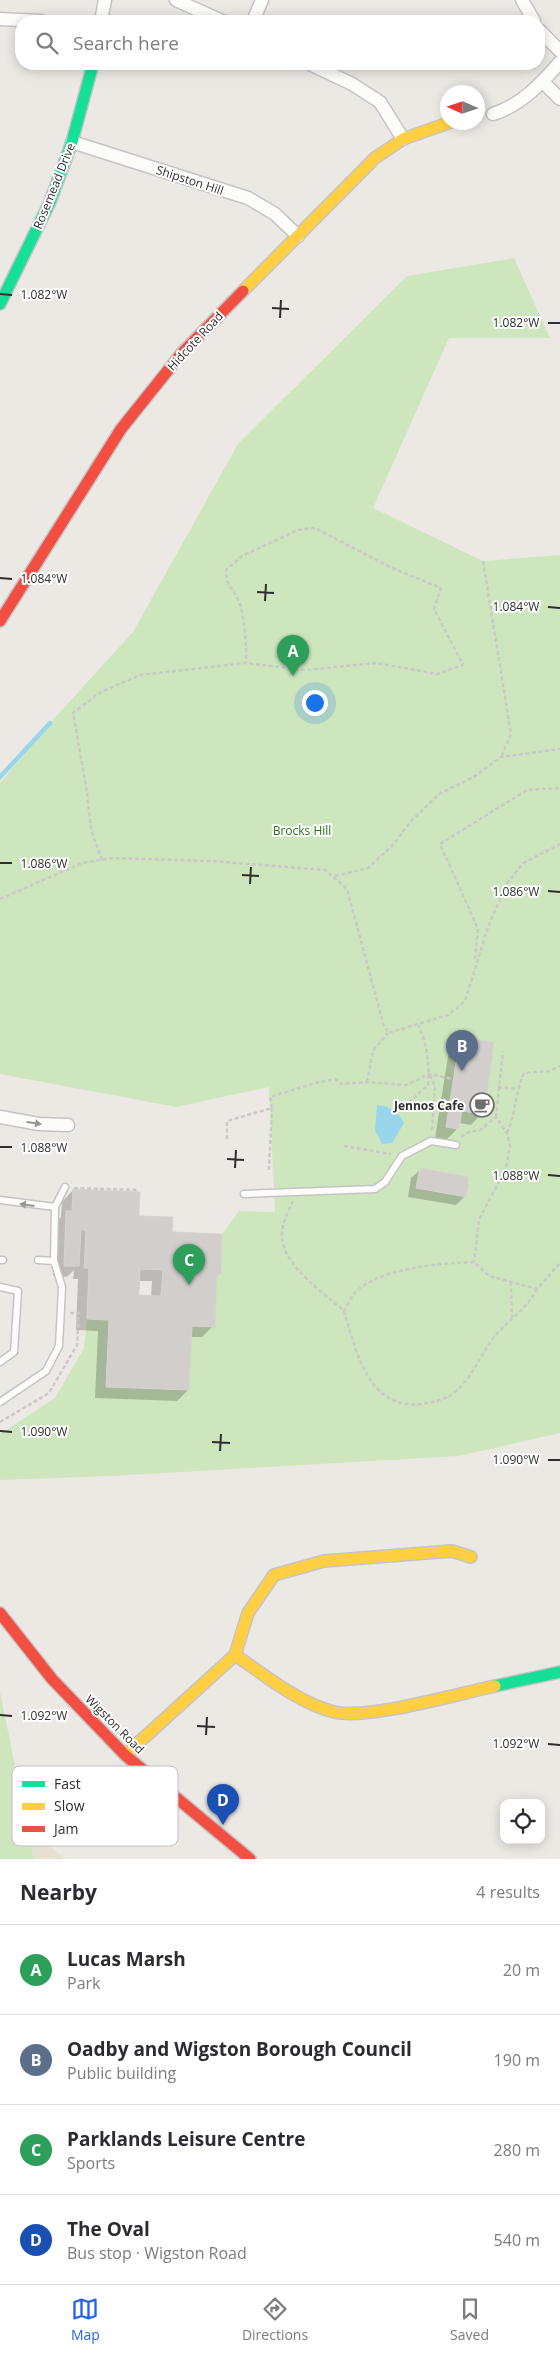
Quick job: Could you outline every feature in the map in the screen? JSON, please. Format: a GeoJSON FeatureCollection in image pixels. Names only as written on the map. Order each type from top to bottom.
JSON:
{"type":"FeatureCollection","features":[{"type":"Feature","properties":{"kind":"street"},"geometry":{"type":"LineString","coordinates":[[102,15],[105,0]]}},
{"type":"Feature","properties":{"kind":"street"},"geometry":{"type":"LineString","coordinates":[[176,0],[209,15]]}},
{"type":"Feature","properties":{"kind":"street"},"geometry":{"type":"LineString","coordinates":[[256,15],[262,0]]}},
{"type":"Feature","properties":{"kind":"street"},"geometry":{"type":"LineString","coordinates":[[522,0],[531,15]]}},
{"type":"Feature","properties":{"kind":"street"},"geometry":{"type":"LineString","coordinates":[[0,19],[15,20]]}},
{"type":"Feature","properties":{"kind":"street"},"geometry":{"type":"LineString","coordinates":[[545,36],[560,51]]}},
{"type":"Feature","properties":{"kind":"street"},"geometry":{"type":"LineString","coordinates":[[493,114],[506,110],[543,82],[560,62]]}},
{"type":"Feature","properties":{"kind":"street","name":"Rosemead Drive"},"geometry":{"type":"LineString","coordinates":[[1,300],[50,202],[72,142],[91,70]]}},
{"type":"Feature","properties":{"kind":"street"},"geometry":{"type":"LineString","coordinates":[[323,70],[374,97],[390,115],[403,139]]}},
{"type":"Feature","properties":{"kind":"street"},"geometry":{"type":"LineString","coordinates":[[543,82],[560,99]]}},
{"type":"Feature","properties":{"kind":"street","name":"Hidcote Road"},"geometry":{"type":"LineString","coordinates":[[0,621],[121,429],[181,354],[375,158],[403,139],[440,126]]}},
{"type":"Feature","properties":{"kind":"street","name":"Shipston Hill"},"geometry":{"type":"LineString","coordinates":[[72,142],[248,198],[276,214],[298,236]]}},
{"type":"Feature","properties":{"kind":"street"},"geometry":{"type":"LineString","coordinates":[[0,1118],[39,1124],[68,1125]]}},
{"type":"Feature","properties":{"kind":"street"},"geometry":{"type":"LineString","coordinates":[[125,1756],[235,1655],[248,1613],[274,1575],[324,1561],[452,1551],[471,1557]]}},
{"type":"Feature","properties":{"kind":"street","name":"Wigston Road"},"geometry":{"type":"LineString","coordinates":[[0,1613],[52,1679],[125,1756],[137,1766]]}},
{"type":"Feature","properties":{"kind":"street"},"geometry":{"type":"LineString","coordinates":[[235,1655],[307,1702],[335,1712],[376,1711],[560,1672]]}},
{"type":"Feature","properties":{"kind":"street","name":"Wigston Road"},"geometry":{"type":"LineString","coordinates":[[178,1800],[250,1859]]}},
{"type":"Feature","properties":{"kind":"lane"},"geometry":{"type":"LineString","coordinates":[[244,1194],[375,1190],[385,1182],[402,1156],[431,1141],[456,1145]]}},
{"type":"Feature","properties":{"kind":"lane"},"geometry":{"type":"LineString","coordinates":[[0,1402],[46,1371],[59,1346],[62,1287],[54,1261],[55,1207],[65,1187]]}},
{"type":"Feature","properties":{"kind":"lane"},"geometry":{"type":"LineString","coordinates":[[0,1200],[55,1207]]}},
{"type":"Feature","properties":{"kind":"lane"},"geometry":{"type":"LineString","coordinates":[[38,1260],[54,1261]]}},
{"type":"Feature","properties":{"kind":"lane"},"geometry":{"type":"LineString","coordinates":[[0,1287],[18,1291],[14,1352],[0,1362]]}},
{"type":"Feature","properties":{"kind":"path"},"geometry":{"type":"LineString","coordinates":[[102,860],[91,830],[87,792],[73,713],[101,692],[140,675],[246,663],[305,670],[376,664],[437,674],[463,665],[434,608],[441,588],[392,568],[315,528],[298,530],[242,556],[226,570],[226,582],[238,600],[247,641],[246,663]]}},
{"type":"Feature","properties":{"kind":"path"},"geometry":{"type":"LineString","coordinates":[[483,561],[510,734],[501,757]]}},
{"type":"Feature","properties":{"kind":"path"},"geometry":{"type":"LineString","coordinates":[[335,876],[368,868],[393,845],[410,822],[439,794],[472,778],[501,757],[560,749]]}},
{"type":"Feature","properties":{"kind":"path"},"geometry":{"type":"LineString","coordinates":[[474,968],[478,929],[440,844],[527,790],[560,788]]}},
{"type":"Feature","properties":{"kind":"path"},"geometry":{"type":"LineString","coordinates":[[367,1082],[373,1051],[388,1033],[418,1026],[448,1015],[465,1001],[488,927],[506,885],[523,863],[560,844]]}},
{"type":"Feature","properties":{"kind":"path"},"geometry":{"type":"LineString","coordinates":[[0,899],[82,863],[102,860],[210,860],[325,870],[335,876],[347,889],[383,1023],[388,1033]]}},
{"type":"Feature","properties":{"kind":"path"},"geometry":{"type":"LineString","coordinates":[[404,1107],[428,1085],[429,1074],[424,1037],[418,1026]]}},
{"type":"Feature","properties":{"kind":"path"},"geometry":{"type":"LineString","coordinates":[[474,1262],[479,1220],[506,1168],[510,1146],[507,1133],[496,1118],[503,1051]]}},
{"type":"Feature","properties":{"kind":"path"},"geometry":{"type":"LineString","coordinates":[[507,1133],[515,1116],[517,1089],[524,1073],[549,1071],[560,1066]]}},
{"type":"Feature","properties":{"kind":"path"},"geometry":{"type":"LineString","coordinates":[[429,1074],[435,1086],[431,1141]]}},
{"type":"Feature","properties":{"kind":"path"},"geometry":{"type":"LineString","coordinates":[[269,1170],[272,1108],[270,1097],[335,1079],[341,1084],[367,1082],[406,1085],[429,1074],[453,1079]]}},
{"type":"Feature","properties":{"kind":"path"},"geometry":{"type":"LineString","coordinates":[[498,1086],[517,1089]]}},
{"type":"Feature","properties":{"kind":"path"},"geometry":{"type":"LineString","coordinates":[[226,1139],[227,1121],[272,1108]]}},
{"type":"Feature","properties":{"kind":"path"},"geometry":{"type":"LineString","coordinates":[[456,1145],[458,1138],[469,1132],[480,1130],[496,1118]]}},
{"type":"Feature","properties":{"kind":"path"},"geometry":{"type":"LineString","coordinates":[[344,1146],[402,1156]]}},
{"type":"Feature","properties":{"kind":"path"},"geometry":{"type":"LineString","coordinates":[[65,1187],[138,1190]]}},
{"type":"Feature","properties":{"kind":"path"},"geometry":{"type":"LineString","coordinates":[[297,1192],[283,1223],[282,1230],[282,1238],[290,1262],[344,1312],[357,1354],[368,1376],[380,1393],[394,1402],[413,1405],[438,1402],[451,1395],[472,1374],[494,1338],[530,1301],[537,1288],[560,1263]]}},
{"type":"Feature","properties":{"kind":"path"},"geometry":{"type":"LineString","coordinates":[[344,1312],[354,1293],[377,1278],[441,1263],[474,1262],[489,1276],[537,1288]]}},
{"type":"Feature","properties":{"kind":"path"},"geometry":{"type":"LineString","coordinates":[[510,1282],[512,1318]]}},
{"type":"Feature","properties":{"kind":"shaded area"},"geometry":{"type":"Polygon","coordinates":[[[32,1846],[50,1846],[65,1859],[34,1859],[32,1846]]]}},
{"type":"Feature","properties":{"kind":"green space","name":"Brocks Hill"},"geometry":{"type":"Polygon","coordinates":[[[514,258],[550,338],[449,338],[373,508],[483,561],[560,555],[560,1433],[459,1456],[110,1476],[0,1480],[0,1434],[55,1398],[84,1348],[87,1319],[109,1320],[106,1387],[192,1326],[217,1274],[221,1274],[222,1234],[239,1211],[275,1212],[269,1087],[176,1107],[0,1074],[0,783],[50,723],[133,632],[238,444],[407,276],[514,258]]]}},
{"type":"Feature","properties":{"kind":"green space"},"geometry":{"type":"Polygon","coordinates":[[[0,1692],[15,1766],[12,1766],[12,1846],[31,1846],[34,1859],[0,1859],[0,1692]]]}},
{"type":"Feature","properties":{"kind":"water"},"geometry":{"type":"Polygon","coordinates":[[[377,1105],[393,1110],[404,1123],[392,1143],[382,1144],[375,1130],[377,1105]]]}},
{"type":"Feature","properties":{"kind":"building"},"geometry":{"type":"Polygon","coordinates":[[[460,1037],[494,1042],[484,1114],[462,1111],[459,1129],[446,1127],[460,1037]]]}},
{"type":"Feature","properties":{"kind":"building"},"geometry":{"type":"Polygon","coordinates":[[[420,1168],[469,1177],[466,1197],[416,1188],[420,1168]]]}},
{"type":"Feature","properties":{"kind":"building"},"geometry":{"type":"Polygon","coordinates":[[[73,1189],[140,1192],[139,1216],[173,1217],[172,1232],[222,1234],[221,1274],[217,1274],[215,1327],[192,1326],[189,1390],[106,1387],[109,1320],[87,1319],[89,1268],[84,1268],[86,1230],[81,1230],[79,1266],[64,1266],[66,1211],[72,1211],[73,1189]],[[140,1269],[139,1295],[161,1296],[163,1270],[140,1269]]]}},
{"type":"Feature","properties":{"kind":"waterway"},"geometry":{"type":"LineString","coordinates":[[0,777],[50,723]]}},
{"type":"Feature","properties":{"kind":"traffic: fast"},"geometry":{"type":"LineString","coordinates":[[0,304],[50,202],[72,142],[91,70]]}},
{"type":"Feature","properties":{"kind":"traffic: fast"},"geometry":{"type":"LineString","coordinates":[[495,1686],[560,1672]]}},
{"type":"Feature","properties":{"kind":"traffic: slow"},"geometry":{"type":"LineString","coordinates":[[243,291],[375,158],[403,139],[440,126]]}},
{"type":"Feature","properties":{"kind":"traffic: slow"},"geometry":{"type":"LineString","coordinates":[[125,1755],[235,1655],[248,1613],[274,1575],[324,1561],[452,1551],[471,1557]]}},
{"type":"Feature","properties":{"kind":"traffic: slow"},"geometry":{"type":"LineString","coordinates":[[235,1655],[308,1702],[334,1712],[349,1714],[390,1709],[495,1686]]}},
{"type":"Feature","properties":{"kind":"traffic: jam"},"geometry":{"type":"LineString","coordinates":[[0,621],[121,429],[181,354],[243,291]]}},
{"type":"Feature","properties":{"kind":"traffic: jam"},"geometry":{"type":"LineString","coordinates":[[0,1613],[52,1679],[125,1755],[138,1766]]}},
{"type":"Feature","properties":{"kind":"traffic: jam"},"geometry":{"type":"LineString","coordinates":[[178,1799],[250,1859]]}},
{"type":"Feature","properties":{"kind":"place","name":"Lucas Marsh"},"geometry":{"type":"Point","coordinates":[293,676]}},
{"type":"Feature","properties":{"kind":"place","name":"Oadby and Wigston Borough Council"},"geometry":{"type":"Point","coordinates":[462,1071]}},
{"type":"Feature","properties":{"kind":"place","name":"Jennos Cafe"},"geometry":{"type":"Point","coordinates":[482,1105]}},
{"type":"Feature","properties":{"kind":"place","name":"Parklands Leisure Centre"},"geometry":{"type":"Point","coordinates":[189,1285]}},
{"type":"Feature","properties":{"kind":"place","name":"The Oval"},"geometry":{"type":"Point","coordinates":[223,1825]}}]}
